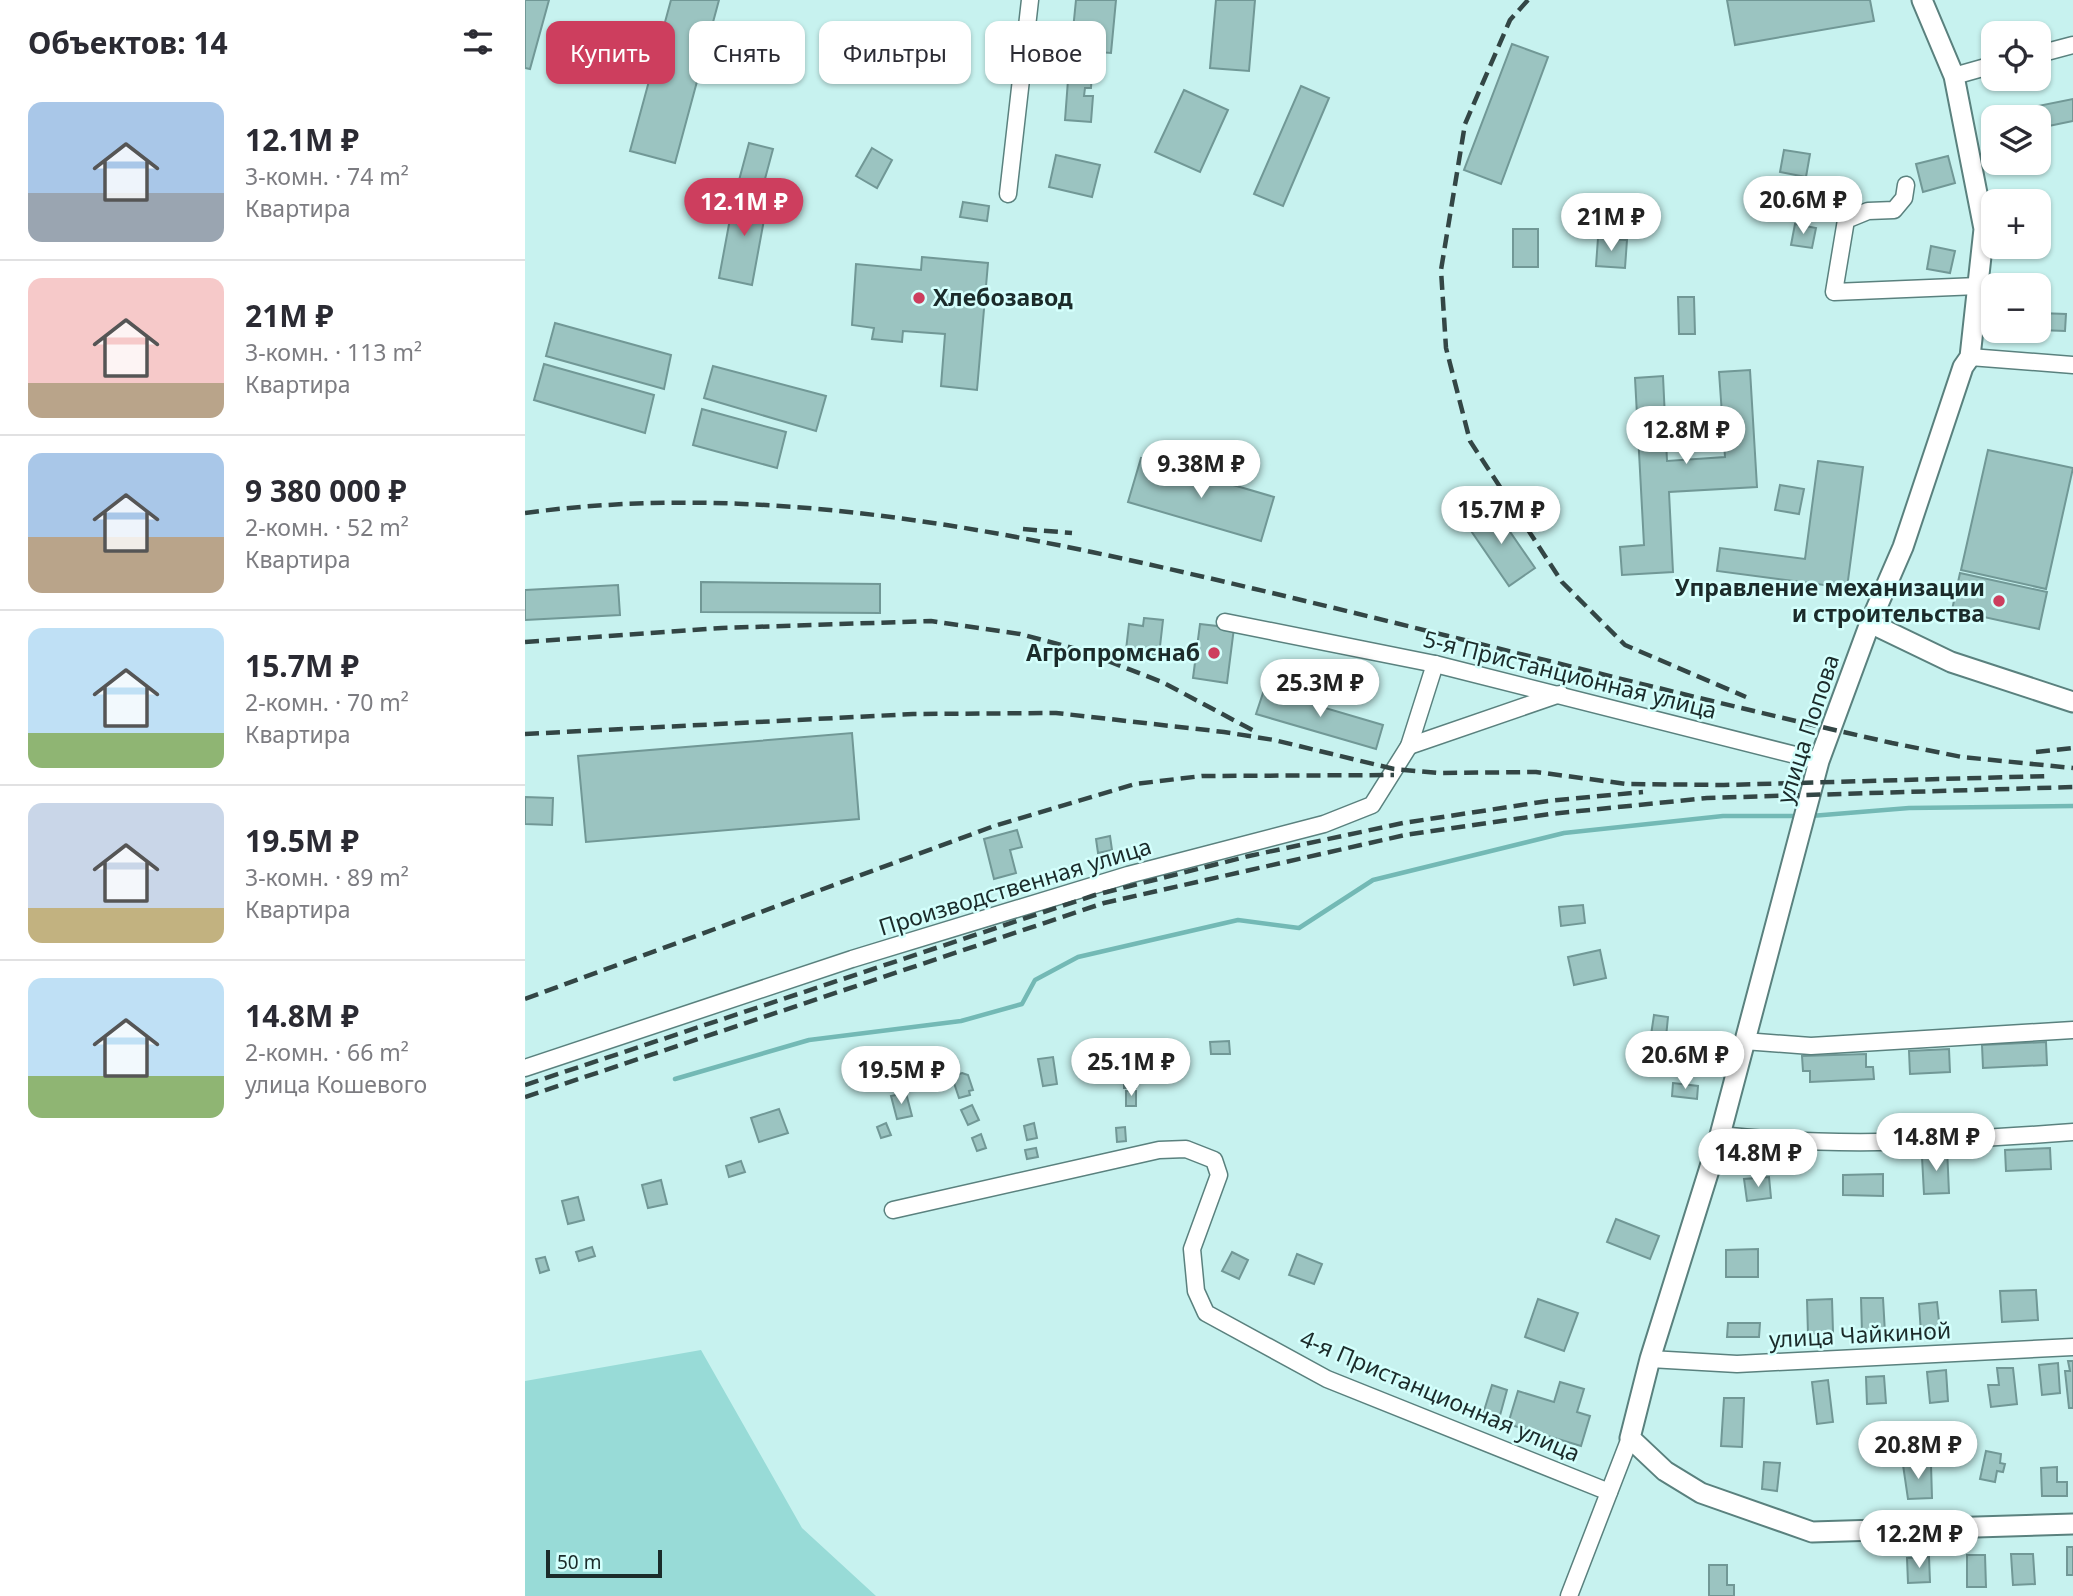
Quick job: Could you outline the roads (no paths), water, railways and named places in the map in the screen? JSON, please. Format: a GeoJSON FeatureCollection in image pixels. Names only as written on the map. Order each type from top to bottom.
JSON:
{"type":"FeatureCollection","features":[{"type":"Feature","properties":{"kind":"street"},"geometry":{"type":"LineString","coordinates":[[1008,194],[1030,0]]}},
{"type":"Feature","properties":{"kind":"street","name":"улица Попова"},"geometry":{"type":"LineString","coordinates":[[1630,1438],[1650,1359],[1720,1135],[1819,761],[1870,623],[1903,547],[1963,367],[1970,357],[1984,229],[1954,76],[1922,0]]}},
{"type":"Feature","properties":{"kind":"street"},"geometry":{"type":"LineString","coordinates":[[2051,51],[2073,45]]}},
{"type":"Feature","properties":{"kind":"street"},"geometry":{"type":"LineString","coordinates":[[1954,76],[1981,68]]}},
{"type":"Feature","properties":{"kind":"street"},"geometry":{"type":"LineString","coordinates":[[1906,185],[1904,198],[1894,209],[1868,211],[1846,220],[1834,292],[1978,286]]}},
{"type":"Feature","properties":{"kind":"street"},"geometry":{"type":"LineString","coordinates":[[1970,357],[2073,365]]}},
{"type":"Feature","properties":{"kind":"street","name":"5-я Пристанционная улица"},"geometry":{"type":"LineString","coordinates":[[1225,622],[1435,664],[1819,761]]}},
{"type":"Feature","properties":{"kind":"street"},"geometry":{"type":"LineString","coordinates":[[1870,623],[1951,662],[2073,702]]}},
{"type":"Feature","properties":{"kind":"street","name":"Производственная улица"},"geometry":{"type":"LineString","coordinates":[[525,1068],[991,916],[1128,875],[1324,824],[1373,806],[1409,746],[1435,664]]}},
{"type":"Feature","properties":{"kind":"street"},"geometry":{"type":"LineString","coordinates":[[1409,746],[1560,694]]}},
{"type":"Feature","properties":{"kind":"street"},"geometry":{"type":"LineString","coordinates":[[1744,1041],[1811,1046],[2073,1030]]}},
{"type":"Feature","properties":{"kind":"street"},"geometry":{"type":"LineString","coordinates":[[1720,1135],[1789,1143],[1859,1144],[2073,1132]]}},
{"type":"Feature","properties":{"kind":"street","name":"4-я Пристанционная улица"},"geometry":{"type":"LineString","coordinates":[[893,1210],[1159,1150],[1198,1152],[1208,1156],[1218,1167],[1217,1183],[1192,1249],[1196,1291],[1206,1312],[1327,1379],[1609,1492]]}},
{"type":"Feature","properties":{"kind":"street","name":"улица Чайкиной"},"geometry":{"type":"LineString","coordinates":[[1650,1359],[1737,1364],[2073,1348]]}},
{"type":"Feature","properties":{"kind":"street"},"geometry":{"type":"LineString","coordinates":[[1569,1596],[1630,1438],[1665,1471],[1700,1493],[1812,1532],[2073,1524]]}},
{"type":"Feature","properties":{"kind":"waterway"},"geometry":{"type":"LineString","coordinates":[[1811,816],[1909,808],[2073,806]]}},
{"type":"Feature","properties":{"kind":"waterway"},"geometry":{"type":"LineString","coordinates":[[675,1079],[809,1040],[961,1021],[1022,1004],[1035,980],[1078,957],[1238,920],[1299,928],[1373,880],[1564,833],[1723,816],[1799,816]]}},
{"type":"Feature","properties":{"kind":"railway"},"geometry":{"type":"LineString","coordinates":[[1528,0],[1510,20],[1465,124],[1441,270],[1446,348],[1470,441],[1562,582],[1625,645],[1746,697]]}},
{"type":"Feature","properties":{"kind":"railway"},"geometry":{"type":"LineString","coordinates":[[525,513],[622,504],[719,503],[816,509],[912,520],[1104,554],[1892,743],[1962,757],[2073,768]]}},
{"type":"Feature","properties":{"kind":"railway"},"geometry":{"type":"LineString","coordinates":[[1023,529],[1072,533]]}},
{"type":"Feature","properties":{"kind":"railway"},"geometry":{"type":"LineString","coordinates":[[525,642],[722,628],[931,621],[1020,634],[1077,649],[1162,682],[1258,733]]}},
{"type":"Feature","properties":{"kind":"railway"},"geometry":{"type":"LineString","coordinates":[[525,734],[913,714],[1056,713],[1224,732],[1274,740],[1394,769],[1438,773],[1536,772],[1627,784],[1724,785],[2049,776]]}},
{"type":"Feature","properties":{"kind":"railway"},"geometry":{"type":"LineString","coordinates":[[2036,752],[2073,748]]}},
{"type":"Feature","properties":{"kind":"railway"},"geometry":{"type":"LineString","coordinates":[[525,999],[994,826],[1135,784],[1202,776],[1394,775]]}},
{"type":"Feature","properties":{"kind":"railway"},"geometry":{"type":"LineString","coordinates":[[525,1097],[1104,903],[1405,835],[1550,814],[1707,798],[2073,787]]}},
{"type":"Feature","properties":{"kind":"railway"},"geometry":{"type":"LineString","coordinates":[[525,1085],[1095,895],[1249,856],[1403,823],[1548,801],[1643,792]]}},
{"type":"Feature","properties":{"kind":"place","name":"Хлебозавод"},"geometry":{"type":"Point","coordinates":[919,298]}},
{"type":"Feature","properties":{"kind":"place","name":"Управление механизации и строительства"},"geometry":{"type":"Point","coordinates":[1999,601]}},
{"type":"Feature","properties":{"kind":"place","name":"Агропромснаб"},"geometry":{"type":"Point","coordinates":[1214,653]}}]}
